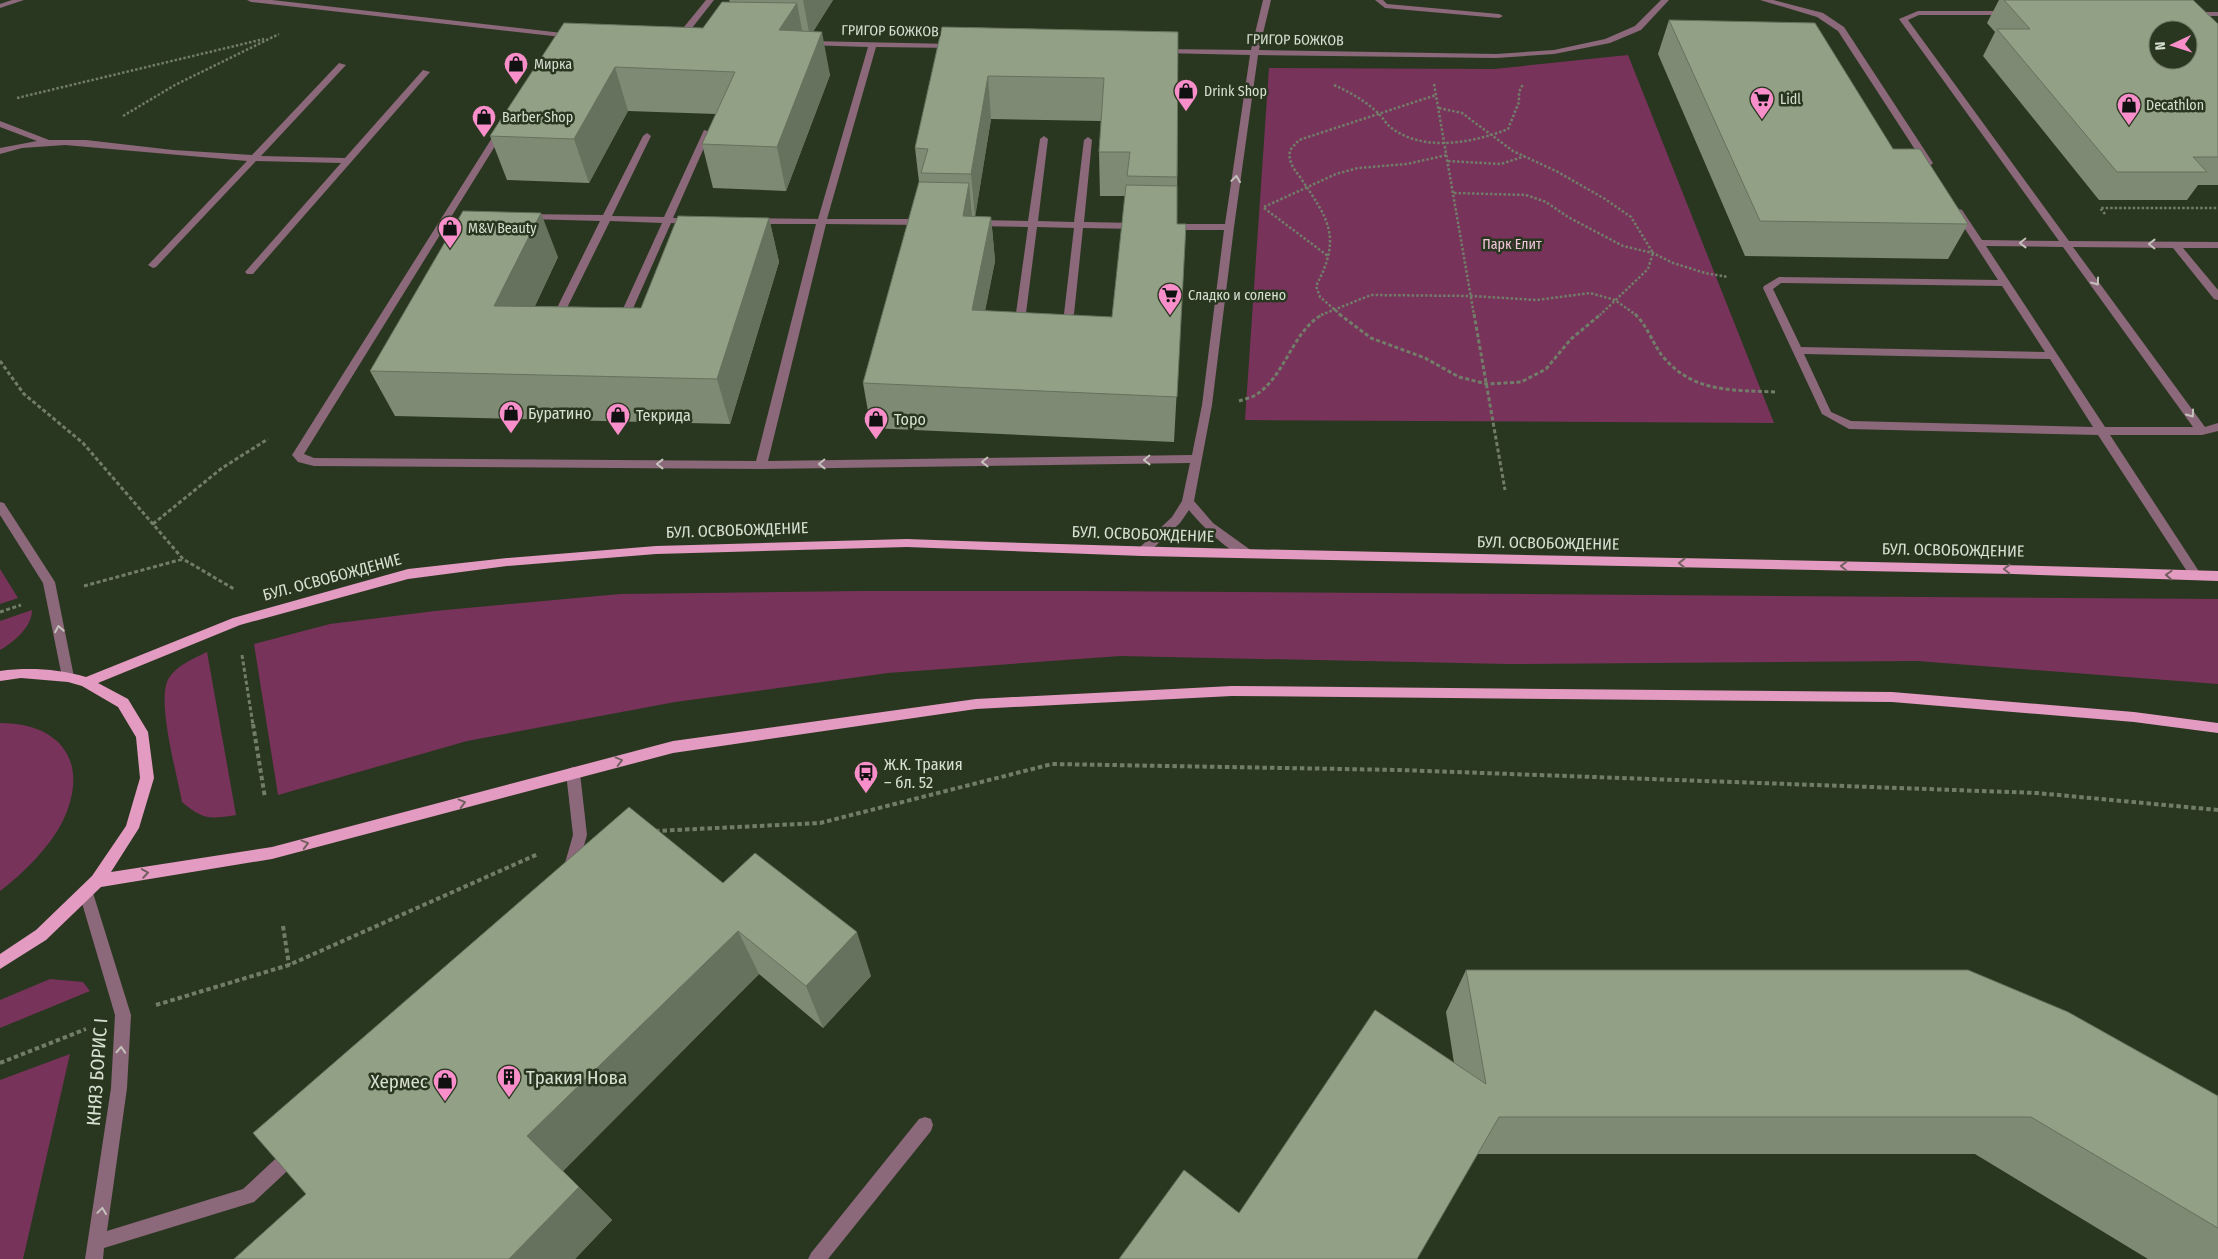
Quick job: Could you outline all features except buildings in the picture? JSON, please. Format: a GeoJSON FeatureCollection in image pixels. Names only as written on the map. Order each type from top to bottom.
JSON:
{"type":"FeatureCollection","features":[{"type":"Feature","properties":{"kind":"main road","name":"БУЛ. ОСВОБОЖДЕНИЕ"},"geometry":{"type":"LineString","coordinates":[[86,682],[237,621],[418,573],[507,562],[656,550],[907,543],[1142,552],[2013,569],[2218,576]]}},
{"type":"Feature","properties":{"kind":"main road"},"geometry":{"type":"LineString","coordinates":[[0,676],[21,673],[68,677],[86,682],[122,703],[143,736],[147,778],[132,828],[97,881],[41,935],[0,962]]}},
{"type":"Feature","properties":{"kind":"main road"},"geometry":{"type":"LineString","coordinates":[[97,881],[272,853],[673,747],[976,704],[1232,691],[1892,698],[2134,717],[2218,728]]}},
{"type":"Feature","properties":{"kind":"street"},"geometry":{"type":"LineString","coordinates":[[0,6],[20,0]]}},
{"type":"Feature","properties":{"kind":"street"},"geometry":{"type":"LineString","coordinates":[[251,0],[579,36]]}},
{"type":"Feature","properties":{"kind":"street"},"geometry":{"type":"LineString","coordinates":[[678,40],[710,0]]}},
{"type":"Feature","properties":{"kind":"street"},"geometry":{"type":"LineString","coordinates":[[1142,552],[1176,520],[1188,502],[1207,405],[1229,227],[1254,53],[1267,0]]}},
{"type":"Feature","properties":{"kind":"street"},"geometry":{"type":"LineString","coordinates":[[1379,0],[1385,6],[1499,16]]}},
{"type":"Feature","properties":{"kind":"street","name":"ГРИГОР БОЖКОВ"},"geometry":{"type":"LineString","coordinates":[[1156,51],[1496,56],[1556,51],[1607,41],[1638,28],[1665,0]]}},
{"type":"Feature","properties":{"kind":"street"},"geometry":{"type":"LineString","coordinates":[[1764,0],[1820,16],[1841,28],[1932,169]]}},
{"type":"Feature","properties":{"kind":"street"},"geometry":{"type":"LineString","coordinates":[[2015,13],[1918,13],[1904,19],[2068,242],[2202,430]]}},
{"type":"Feature","properties":{"kind":"street"},"geometry":{"type":"LineString","coordinates":[[2179,14],[2218,14]]}},
{"type":"Feature","properties":{"kind":"street"},"geometry":{"type":"LineString","coordinates":[[554,44],[560,35]]}},
{"type":"Feature","properties":{"kind":"street"},"geometry":{"type":"LineString","coordinates":[[668,39],[688,40]]}},
{"type":"Feature","properties":{"kind":"street","name":"ГРИГОР БОЖКОВ"},"geometry":{"type":"LineString","coordinates":[[795,42],[961,46]]}},
{"type":"Feature","properties":{"kind":"street"},"geometry":{"type":"LineString","coordinates":[[761,465],[822,220],[873,44]]}},
{"type":"Feature","properties":{"kind":"street"},"geometry":{"type":"LineString","coordinates":[[153,265],[342,65]]}},
{"type":"Feature","properties":{"kind":"street"},"geometry":{"type":"LineString","coordinates":[[250,272],[426,72]]}},
{"type":"Feature","properties":{"kind":"street"},"geometry":{"type":"LineString","coordinates":[[507,120],[455,214],[298,455],[302,459],[324,462],[761,465],[1196,459]]}},
{"type":"Feature","properties":{"kind":"street"},"geometry":{"type":"LineString","coordinates":[[0,124],[47,142]]}},
{"type":"Feature","properties":{"kind":"street"},"geometry":{"type":"LineString","coordinates":[[627,311],[707,132]]}},
{"type":"Feature","properties":{"kind":"street"},"geometry":{"type":"LineString","coordinates":[[558,316],[647,136]]}},
{"type":"Feature","properties":{"kind":"street"},"geometry":{"type":"LineString","coordinates":[[1021,313],[1044,140]]}},
{"type":"Feature","properties":{"kind":"street"},"geometry":{"type":"LineString","coordinates":[[1069,314],[1088,140]]}},
{"type":"Feature","properties":{"kind":"street"},"geometry":{"type":"LineString","coordinates":[[0,151],[19,145],[79,141],[172,153],[348,161]]}},
{"type":"Feature","properties":{"kind":"street"},"geometry":{"type":"LineString","coordinates":[[1953,202],[2196,576]]}},
{"type":"Feature","properties":{"kind":"street"},"geometry":{"type":"LineString","coordinates":[[518,216],[706,221]]}},
{"type":"Feature","properties":{"kind":"street"},"geometry":{"type":"LineString","coordinates":[[745,221],[937,222]]}},
{"type":"Feature","properties":{"kind":"street"},"geometry":{"type":"LineString","coordinates":[[966,223],[1145,226]]}},
{"type":"Feature","properties":{"kind":"street"},"geometry":{"type":"LineString","coordinates":[[1164,227],[1229,227]]}},
{"type":"Feature","properties":{"kind":"street"},"geometry":{"type":"LineString","coordinates":[[1979,243],[2068,242],[2218,245]]}},
{"type":"Feature","properties":{"kind":"street"},"geometry":{"type":"LineString","coordinates":[[2175,244],[2218,297]]}},
{"type":"Feature","properties":{"kind":"street"},"geometry":{"type":"LineString","coordinates":[[2005,283],[1779,280],[1768,288],[1827,414],[1849,425],[2101,431],[2202,430],[2218,427]]}},
{"type":"Feature","properties":{"kind":"street"},"geometry":{"type":"LineString","coordinates":[[1797,350],[2052,356]]}},
{"type":"Feature","properties":{"kind":"street"},"geometry":{"type":"LineString","coordinates":[[1188,502],[1209,526],[1248,554]]}},
{"type":"Feature","properties":{"kind":"street"},"geometry":{"type":"LineString","coordinates":[[0,506],[49,582],[53,594],[68,677]]}},
{"type":"Feature","properties":{"kind":"street"},"geometry":{"type":"LineString","coordinates":[[563,886],[580,835],[573,774]]}},
{"type":"Feature","properties":{"kind":"street","name":"КНЯЗ БОРИС I"},"geometry":{"type":"LineString","coordinates":[[86,893],[123,1015],[119,1088],[94,1259]]}},
{"type":"Feature","properties":{"kind":"street"},"geometry":{"type":"LineString","coordinates":[[817,1259],[925,1125]]}},
{"type":"Feature","properties":{"kind":"street"},"geometry":{"type":"LineString","coordinates":[[97,1242],[248,1196],[306,1143]]}},
{"type":"Feature","properties":{"kind":"path"},"geometry":{"type":"LineString","coordinates":[[79,141],[175,85],[279,34]]}},
{"type":"Feature","properties":{"kind":"path"},"geometry":{"type":"LineString","coordinates":[[9,100],[270,38]]}},
{"type":"Feature","properties":{"kind":"path"},"geometry":{"type":"LineString","coordinates":[[1328,83],[1360,99],[1393,129],[1412,138],[1464,142],[1492,136],[1508,129],[1519,102],[1519,92],[1524,81],[1535,71],[1553,65],[1556,51]]}},
{"type":"Feature","properties":{"kind":"path"},"geometry":{"type":"LineString","coordinates":[[1429,55],[1505,490]]}},
{"type":"Feature","properties":{"kind":"path"},"geometry":{"type":"LineString","coordinates":[[1436,95],[1299,140],[1290,147],[1288,154],[1290,163],[1331,232],[1325,269],[1316,286],[1320,297],[1371,338],[1425,358],[1459,377],[1487,384],[1521,382],[1546,369],[1571,339],[1599,316],[1648,269],[1653,253],[1630,217],[1605,199],[1525,156],[1492,136],[1462,113],[1439,108]]}},
{"type":"Feature","properties":{"kind":"path"},"geometry":{"type":"LineString","coordinates":[[1232,210],[1264,208],[1336,174],[1358,168],[1407,164],[1447,155]]}},
{"type":"Feature","properties":{"kind":"path"},"geometry":{"type":"LineString","coordinates":[[1448,161],[1501,164],[1525,156]]}},
{"type":"Feature","properties":{"kind":"path"},"geometry":{"type":"LineString","coordinates":[[1454,193],[1526,195],[1546,202],[1596,234],[1623,246],[1653,253],[1673,263],[1705,273],[1728,277]]}},
{"type":"Feature","properties":{"kind":"path"},"geometry":{"type":"LineString","coordinates":[[1264,208],[1328,256]]}},
{"type":"Feature","properties":{"kind":"path"},"geometry":{"type":"LineString","coordinates":[[1207,405],[1226,405],[1254,396],[1277,374],[1303,331],[1321,316],[1371,295],[1472,296],[1537,300],[1590,293],[1615,300],[1636,315],[1649,330],[1664,358],[1689,380],[1726,390],[1776,392]]}},
{"type":"Feature","properties":{"kind":"path"},"geometry":{"type":"LineString","coordinates":[[0,362],[24,394],[83,443],[183,559],[234,589]]}},
{"type":"Feature","properties":{"kind":"path"},"geometry":{"type":"LineString","coordinates":[[152,524],[222,468],[270,438]]}},
{"type":"Feature","properties":{"kind":"path"},"geometry":{"type":"LineString","coordinates":[[0,612],[53,594],[183,559]]}},
{"type":"Feature","properties":{"kind":"path"},"geometry":{"type":"LineString","coordinates":[[241,649],[265,798]]}},
{"type":"Feature","properties":{"kind":"path"},"geometry":{"type":"LineString","coordinates":[[648,832],[820,823],[1052,764],[1400,770],[2037,793],[2218,810]]}},
{"type":"Feature","properties":{"kind":"path"},"geometry":{"type":"LineString","coordinates":[[0,1063],[123,1015],[289,964],[580,835]]}},
{"type":"Feature","properties":{"kind":"path"},"geometry":{"type":"LineString","coordinates":[[283,926],[289,964]]}},
{"type":"Feature","properties":{"kind":"green space","name":"Парк Елит"},"geometry":{"type":"Polygon","coordinates":[[[1628,55],[1774,423],[1245,420],[1269,68],[1494,69],[1628,55]]]}},
{"type":"Feature","properties":{"kind":"green space"},"geometry":{"type":"Polygon","coordinates":[[[0,569],[18,598],[0,604],[0,569]]]}},
{"type":"Feature","properties":{"kind":"green space"},"geometry":{"type":"Polygon","coordinates":[[[862,591],[2218,599],[2218,684],[1917,661],[1509,664],[1120,656],[888,673],[675,702],[467,741],[278,795],[254,644],[330,624],[435,611],[620,594],[862,591]]]}},
{"type":"Feature","properties":{"kind":"green space"},"geometry":{"type":"Polygon","coordinates":[[[32,610],[26,628],[11,643],[0,650],[0,621],[32,610]]]}},
{"type":"Feature","properties":{"kind":"green space"},"geometry":{"type":"Polygon","coordinates":[[[207,652],[236,815],[207,817],[182,802],[169,741],[165,707],[167,682],[174,672],[184,664],[207,652]]]}},
{"type":"Feature","properties":{"kind":"green space"},"geometry":{"type":"Polygon","coordinates":[[[0,723],[21,725],[38,730],[53,738],[64,749],[71,762],[73,778],[72,796],[65,816],[53,837],[28,867],[0,891],[0,723]]]}},
{"type":"Feature","properties":{"kind":"green space"},"geometry":{"type":"Polygon","coordinates":[[[50,979],[83,982],[90,991],[0,1028],[0,1000],[50,979]]]}},
{"type":"Feature","properties":{"kind":"green space"},"geometry":{"type":"Polygon","coordinates":[[[70,1054],[23,1259],[0,1259],[0,1080],[70,1054]]]}},
{"type":"Feature","properties":{"kind":"place","name":"Мирка"},"geometry":{"type":"Point","coordinates":[516,85]}},
{"type":"Feature","properties":{"kind":"place","name":"Drink Shop"},"geometry":{"type":"Point","coordinates":[1186,112]}},
{"type":"Feature","properties":{"kind":"place","name":"Lidl"},"geometry":{"type":"Point","coordinates":[1762,120]}},
{"type":"Feature","properties":{"kind":"place","name":"Decathlon"},"geometry":{"type":"Point","coordinates":[2129,126]}},
{"type":"Feature","properties":{"kind":"place","name":"Barber Shop"},"geometry":{"type":"Point","coordinates":[484,138]}},
{"type":"Feature","properties":{"kind":"place","name":"M&V Beauty"},"geometry":{"type":"Point","coordinates":[450,249]}},
{"type":"Feature","properties":{"kind":"place","name":"Сладко и солено"},"geometry":{"type":"Point","coordinates":[1170,316]}},
{"type":"Feature","properties":{"kind":"place","name":"Буратино"},"geometry":{"type":"Point","coordinates":[511,434]}},
{"type":"Feature","properties":{"kind":"place","name":"Текрида"},"geometry":{"type":"Point","coordinates":[618,436]}},
{"type":"Feature","properties":{"kind":"place","name":"Торо"},"geometry":{"type":"Point","coordinates":[876,440]}},
{"type":"Feature","properties":{"kind":"place","name":"Ж.К. Тракия – бл. 52"},"geometry":{"type":"Point","coordinates":[866,794]}},
{"type":"Feature","properties":{"kind":"place","name":"Тракия Нова"},"geometry":{"type":"Point","coordinates":[509,1098]}},
{"type":"Feature","properties":{"kind":"place","name":"Хермес"},"geometry":{"type":"Point","coordinates":[445,1102]}}]}
